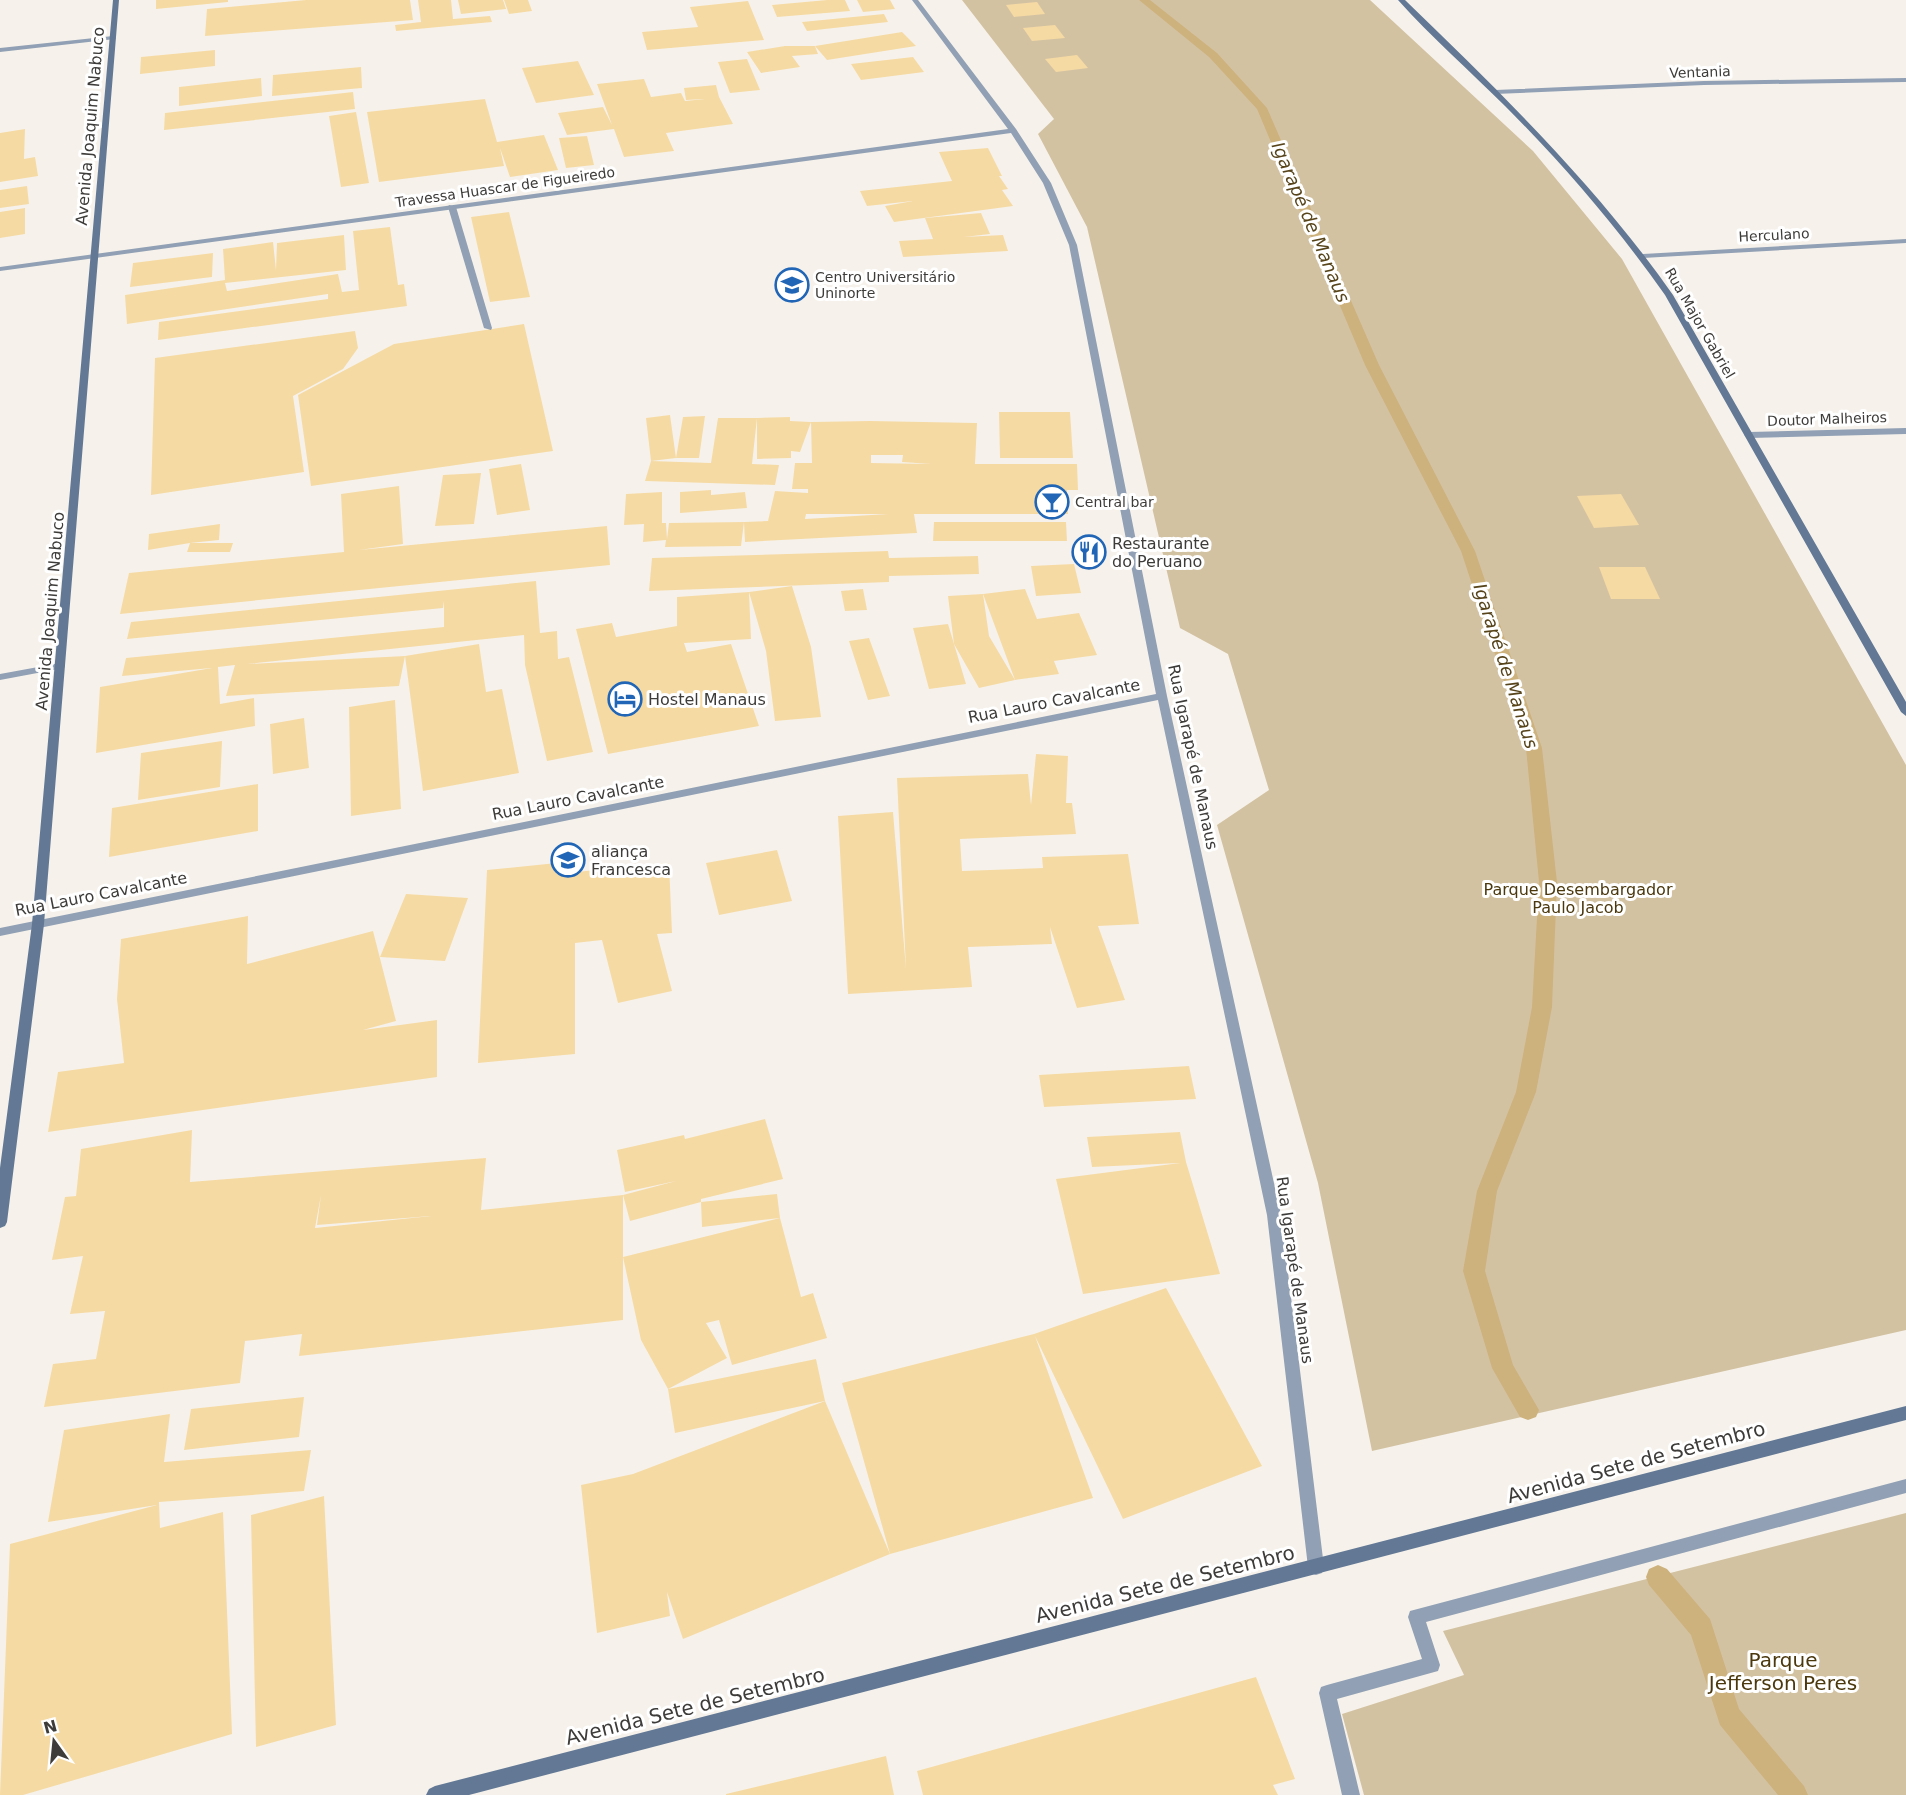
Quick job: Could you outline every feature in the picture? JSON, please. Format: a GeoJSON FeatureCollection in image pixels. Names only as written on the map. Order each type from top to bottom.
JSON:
{"type":"FeatureCollection","features":[{"type":"Feature","properties":{"kind":"main road","name":"Avenida Joaquim Nabuco"},"geometry":{"type":"LineString","coordinates":[[0,1222],[38,924],[116,0]]}},
{"type":"Feature","properties":{"kind":"main road","name":"Rua Major Gabriel"},"geometry":{"type":"LineString","coordinates":[[1401,0],[1495,92],[1603,208],[1643,256],[1749,435],[1906,712]]}},
{"type":"Feature","properties":{"kind":"main road","name":"Avenida Sete de Setembro"},"geometry":{"type":"LineString","coordinates":[[435,1795],[1906,1413]]}},
{"type":"Feature","properties":{"kind":"street","name":"Rua Igarapé de Manaus"},"geometry":{"type":"LineString","coordinates":[[915,0],[1013,131],[1047,183],[1073,245],[1162,696],[1274,1215],[1316,1567]]}},
{"type":"Feature","properties":{"kind":"street"},"geometry":{"type":"LineString","coordinates":[[0,50],[113,38]]}},
{"type":"Feature","properties":{"kind":"street","name":"Ventania"},"geometry":{"type":"LineString","coordinates":[[1495,92],[1704,83],[1906,80]]}},
{"type":"Feature","properties":{"kind":"street","name":"Travessa Huascar de Figueiredo"},"geometry":{"type":"LineString","coordinates":[[0,269],[1013,131]]}},
{"type":"Feature","properties":{"kind":"street"},"geometry":{"type":"LineString","coordinates":[[452,207],[488,328]]}},
{"type":"Feature","properties":{"kind":"street","name":"Herculano"},"geometry":{"type":"LineString","coordinates":[[1643,256],[1906,242]]}},
{"type":"Feature","properties":{"kind":"street","name":"Doutor Malheiros"},"geometry":{"type":"LineString","coordinates":[[1749,435],[1906,431]]}},
{"type":"Feature","properties":{"kind":"street"},"geometry":{"type":"LineString","coordinates":[[0,677],[60,666]]}},
{"type":"Feature","properties":{"kind":"street","name":"Rua Lauro Cavalcante"},"geometry":{"type":"LineString","coordinates":[[0,932],[1162,696]]}},
{"type":"Feature","properties":{"kind":"street"},"geometry":{"type":"LineString","coordinates":[[1351,1795],[1327,1693],[1432,1665],[1416,1617],[1906,1486]]}},
{"type":"Feature","properties":{"kind":"green space","name":"Parque Desembargador Paulo Jacob"},"geometry":{"type":"Polygon","coordinates":[[[962,0],[1370,0],[1533,151],[1622,259],[1906,765],[1906,1330],[1372,1451],[1318,1183],[1217,825],[1269,790],[1228,654],[1180,628],[1087,227],[1038,134],[1054,119],[962,0]]]}},
{"type":"Feature","properties":{"kind":"green space","name":"Parque Jefferson Peres"},"geometry":{"type":"Polygon","coordinates":[[[1906,1513],[1906,1795],[1364,1795],[1342,1714],[1464,1675],[1443,1631],[1906,1513]]]}},
{"type":"Feature","properties":{"kind":"building"},"geometry":{"type":"Polygon","coordinates":[[[156,0],[228,0],[228,2],[156,9],[156,0]]]}},
{"type":"Feature","properties":{"kind":"building"},"geometry":{"type":"Polygon","coordinates":[[[306,0],[410,0],[413,20],[205,36],[207,9],[306,0]]]}},
{"type":"Feature","properties":{"kind":"building"},"geometry":{"type":"Polygon","coordinates":[[[418,0],[451,0],[453,19],[490,16],[492,22],[396,31],[395,25],[421,22],[418,0]]]}},
{"type":"Feature","properties":{"kind":"building"},"geometry":{"type":"Polygon","coordinates":[[[458,0],[503,0],[506,9],[461,14],[458,0]]]}},
{"type":"Feature","properties":{"kind":"building"},"geometry":{"type":"Polygon","coordinates":[[[504,0],[528,0],[532,11],[509,14],[504,0]]]}},
{"type":"Feature","properties":{"kind":"building"},"geometry":{"type":"Polygon","coordinates":[[[845,0],[850,11],[777,17],[772,5],[845,0]]]}},
{"type":"Feature","properties":{"kind":"building"},"geometry":{"type":"Polygon","coordinates":[[[857,0],[890,0],[895,9],[863,12],[857,0]]]}},
{"type":"Feature","properties":{"kind":"building"},"geometry":{"type":"Polygon","coordinates":[[[748,1],[764,40],[647,50],[642,32],[698,27],[690,7],[748,1]]]}},
{"type":"Feature","properties":{"kind":"building"},"geometry":{"type":"Polygon","coordinates":[[[1037,2],[1045,14],[1014,17],[1006,5],[1037,2]]]}},
{"type":"Feature","properties":{"kind":"building"},"geometry":{"type":"Polygon","coordinates":[[[884,14],[888,22],[807,31],[802,22],[884,14]]]}},
{"type":"Feature","properties":{"kind":"building"},"geometry":{"type":"Polygon","coordinates":[[[1055,25],[1065,38],[1032,41],[1023,28],[1055,25]]]}},
{"type":"Feature","properties":{"kind":"building"},"geometry":{"type":"Polygon","coordinates":[[[902,32],[916,46],[827,60],[815,46],[902,32]]]}},
{"type":"Feature","properties":{"kind":"building"},"geometry":{"type":"Polygon","coordinates":[[[785,46],[815,46],[818,54],[792,56],[800,67],[761,73],[747,52],[785,46]]]}},
{"type":"Feature","properties":{"kind":"building"},"geometry":{"type":"Polygon","coordinates":[[[215,50],[215,66],[140,74],[141,57],[215,50]]]}},
{"type":"Feature","properties":{"kind":"building"},"geometry":{"type":"Polygon","coordinates":[[[1077,55],[1088,68],[1056,72],[1045,59],[1077,55]]]}},
{"type":"Feature","properties":{"kind":"building"},"geometry":{"type":"Polygon","coordinates":[[[913,57],[924,72],[861,80],[851,64],[913,57]]]}},
{"type":"Feature","properties":{"kind":"building"},"geometry":{"type":"Polygon","coordinates":[[[747,59],[760,90],[730,93],[718,62],[747,59]]]}},
{"type":"Feature","properties":{"kind":"building"},"geometry":{"type":"Polygon","coordinates":[[[578,61],[594,95],[536,103],[522,68],[578,61]]]}},
{"type":"Feature","properties":{"kind":"building"},"geometry":{"type":"Polygon","coordinates":[[[361,67],[362,88],[272,96],[273,75],[361,67]]]}},
{"type":"Feature","properties":{"kind":"building"},"geometry":{"type":"Polygon","coordinates":[[[261,78],[262,96],[179,106],[179,87],[261,78]]]}},
{"type":"Feature","properties":{"kind":"building"},"geometry":{"type":"Polygon","coordinates":[[[644,79],[651,97],[681,93],[685,101],[705,99],[686,100],[684,88],[716,85],[719,97],[733,124],[666,133],[674,151],[624,157],[614,129],[567,135],[558,113],[603,107],[612,125],[597,84],[644,79]]]}},
{"type":"Feature","properties":{"kind":"building"},"geometry":{"type":"Polygon","coordinates":[[[353,92],[355,109],[164,130],[165,113],[353,92]]]}},
{"type":"Feature","properties":{"kind":"building"},"geometry":{"type":"Polygon","coordinates":[[[485,99],[497,142],[544,135],[558,170],[510,177],[500,148],[504,166],[379,182],[367,112],[485,99]]]}},
{"type":"Feature","properties":{"kind":"building"},"geometry":{"type":"Polygon","coordinates":[[[356,112],[369,183],[341,187],[329,116],[356,112]]]}},
{"type":"Feature","properties":{"kind":"building"},"geometry":{"type":"Polygon","coordinates":[[[25,129],[24,159],[35,157],[38,176],[0,182],[0,133],[25,129]]]}},
{"type":"Feature","properties":{"kind":"building"},"geometry":{"type":"Polygon","coordinates":[[[587,136],[594,165],[566,168],[559,138],[587,136]]]}},
{"type":"Feature","properties":{"kind":"building"},"geometry":{"type":"Polygon","coordinates":[[[988,148],[1002,176],[999,176],[1008,189],[1002,190],[1013,206],[894,222],[885,206],[913,201],[867,206],[860,191],[952,181],[939,152],[988,148]]]}},
{"type":"Feature","properties":{"kind":"building"},"geometry":{"type":"Polygon","coordinates":[[[27,186],[29,204],[0,208],[0,190],[27,186]]]}},
{"type":"Feature","properties":{"kind":"building"},"geometry":{"type":"Polygon","coordinates":[[[25,208],[25,234],[0,238],[0,212],[25,208]]]}},
{"type":"Feature","properties":{"kind":"building"},"geometry":{"type":"Polygon","coordinates":[[[509,212],[530,297],[490,302],[471,217],[509,212]]]}},
{"type":"Feature","properties":{"kind":"building"},"geometry":{"type":"Polygon","coordinates":[[[981,213],[990,234],[964,237],[1003,235],[1008,251],[903,257],[899,241],[933,239],[925,218],[981,213]]]}},
{"type":"Feature","properties":{"kind":"building"},"geometry":{"type":"Polygon","coordinates":[[[390,227],[398,285],[404,284],[407,306],[158,340],[159,322],[328,299],[328,294],[127,324],[125,295],[225,280],[223,249],[273,242],[276,270],[277,243],[344,235],[346,270],[225,283],[227,291],[338,274],[342,292],[359,290],[353,231],[390,227]]]}},
{"type":"Feature","properties":{"kind":"building"},"geometry":{"type":"Polygon","coordinates":[[[213,253],[212,277],[130,287],[133,263],[213,253]]]}},
{"type":"Feature","properties":{"kind":"building"},"geometry":{"type":"Polygon","coordinates":[[[524,324],[553,451],[311,486],[298,395],[394,344],[524,324]]]}},
{"type":"Feature","properties":{"kind":"building"},"geometry":{"type":"Polygon","coordinates":[[[355,331],[358,348],[343,369],[293,396],[304,472],[151,495],[155,358],[355,331]]]}},
{"type":"Feature","properties":{"kind":"building"},"geometry":{"type":"Polygon","coordinates":[[[999,412],[1070,412],[1073,458],[1000,458],[999,412]]]}},
{"type":"Feature","properties":{"kind":"building"},"geometry":{"type":"Polygon","coordinates":[[[670,415],[676,458],[651,461],[646,418],[670,415]]]}},
{"type":"Feature","properties":{"kind":"building"},"geometry":{"type":"Polygon","coordinates":[[[705,416],[699,458],[676,458],[683,417],[705,416]]]}},
{"type":"Feature","properties":{"kind":"building"},"geometry":{"type":"Polygon","coordinates":[[[790,417],[790,421],[811,422],[800,452],[791,451],[791,458],[757,459],[757,418],[790,417]]]}},
{"type":"Feature","properties":{"kind":"building"},"geometry":{"type":"Polygon","coordinates":[[[718,418],[757,418],[752,464],[779,465],[775,485],[645,481],[651,461],[711,463],[718,418]]]}},
{"type":"Feature","properties":{"kind":"building"},"geometry":{"type":"Polygon","coordinates":[[[811,422],[977,423],[975,464],[1077,464],[1078,490],[1067,490],[1068,514],[914,514],[917,533],[745,542],[744,522],[768,521],[775,491],[808,493],[808,489],[792,489],[795,463],[812,463],[811,422]],[[871,455],[871,463],[931,464],[902,462],[903,455],[871,455]],[[806,514],[805,519],[888,514],[806,514]]]}},
{"type":"Feature","properties":{"kind":"building"},"geometry":{"type":"Polygon","coordinates":[[[521,464],[530,510],[497,515],[489,469],[521,464]]]}},
{"type":"Feature","properties":{"kind":"building"},"geometry":{"type":"Polygon","coordinates":[[[481,473],[474,524],[435,526],[443,475],[481,473]]]}},
{"type":"Feature","properties":{"kind":"building"},"geometry":{"type":"Polygon","coordinates":[[[399,486],[403,544],[359,550],[607,526],[610,565],[120,614],[129,573],[344,552],[341,494],[399,486]]]}},
{"type":"Feature","properties":{"kind":"building"},"geometry":{"type":"Polygon","coordinates":[[[711,490],[711,495],[745,492],[747,508],[680,513],[680,492],[711,490]]]}},
{"type":"Feature","properties":{"kind":"building"},"geometry":{"type":"Polygon","coordinates":[[[662,492],[662,523],[666,523],[667,539],[669,523],[744,522],[741,546],[665,547],[666,540],[643,542],[644,524],[624,525],[626,494],[662,492]]]}},
{"type":"Feature","properties":{"kind":"building"},"geometry":{"type":"Polygon","coordinates":[[[1621,494],[1639,525],[1594,528],[1577,496],[1621,494]]]}},
{"type":"Feature","properties":{"kind":"building"},"geometry":{"type":"Polygon","coordinates":[[[934,522],[1066,522],[1067,541],[933,541],[934,522]]]}},
{"type":"Feature","properties":{"kind":"building"},"geometry":{"type":"Polygon","coordinates":[[[220,524],[219,540],[148,550],[149,534],[220,524]]]}},
{"type":"Feature","properties":{"kind":"building"},"geometry":{"type":"Polygon","coordinates":[[[190,543],[233,543],[230,552],[187,552],[190,543]]]}},
{"type":"Feature","properties":{"kind":"building"},"geometry":{"type":"Polygon","coordinates":[[[888,551],[889,558],[978,556],[979,574],[889,576],[889,582],[649,591],[652,558],[888,551]]]}},
{"type":"Feature","properties":{"kind":"building"},"geometry":{"type":"Polygon","coordinates":[[[1074,564],[1081,593],[1036,596],[1031,566],[1074,564]]]}},
{"type":"Feature","properties":{"kind":"building"},"geometry":{"type":"Polygon","coordinates":[[[1599,567],[1645,567],[1660,599],[1611,599],[1599,567]]]}},
{"type":"Feature","properties":{"kind":"building"},"geometry":{"type":"Polygon","coordinates":[[[536,581],[540,633],[557,631],[558,659],[569,657],[593,752],[547,761],[525,665],[524,635],[247,664],[405,656],[399,686],[226,696],[235,665],[218,667],[220,704],[254,698],[255,726],[96,753],[100,687],[212,668],[122,676],[126,658],[444,627],[444,601],[443,608],[127,639],[131,622],[536,581]]]}},
{"type":"Feature","properties":{"kind":"building"},"geometry":{"type":"Polygon","coordinates":[[[792,586],[811,647],[821,717],[775,721],[766,651],[749,592],[792,586]]]}},
{"type":"Feature","properties":{"kind":"building"},"geometry":{"type":"Polygon","coordinates":[[[863,589],[867,610],[845,611],[841,591],[863,589]]]}},
{"type":"Feature","properties":{"kind":"building"},"geometry":{"type":"Polygon","coordinates":[[[1025,589],[1037,619],[1079,613],[1097,655],[1054,661],[1059,674],[1015,680],[983,594],[1025,589]]]}},
{"type":"Feature","properties":{"kind":"building"},"geometry":{"type":"Polygon","coordinates":[[[749,592],[751,639],[684,643],[687,652],[731,644],[759,726],[608,754],[576,629],[612,623],[616,637],[677,626],[677,597],[749,592]]]}},
{"type":"Feature","properties":{"kind":"building"},"geometry":{"type":"Polygon","coordinates":[[[983,594],[989,636],[1015,680],[979,688],[954,644],[948,596],[983,594]]]}},
{"type":"Feature","properties":{"kind":"building"},"geometry":{"type":"Polygon","coordinates":[[[948,624],[966,684],[929,689],[913,628],[948,624]]]}},
{"type":"Feature","properties":{"kind":"building"},"geometry":{"type":"Polygon","coordinates":[[[869,638],[890,696],[868,700],[849,641],[869,638]]]}},
{"type":"Feature","properties":{"kind":"building"},"geometry":{"type":"Polygon","coordinates":[[[479,644],[486,692],[502,689],[519,773],[423,791],[405,656],[479,644]]]}},
{"type":"Feature","properties":{"kind":"building"},"geometry":{"type":"Polygon","coordinates":[[[395,700],[401,809],[351,816],[349,707],[395,700]]]}},
{"type":"Feature","properties":{"kind":"building"},"geometry":{"type":"Polygon","coordinates":[[[304,718],[309,768],[273,774],[270,724],[304,718]]]}},
{"type":"Feature","properties":{"kind":"building"},"geometry":{"type":"Polygon","coordinates":[[[222,741],[220,787],[138,800],[141,753],[222,741]]]}},
{"type":"Feature","properties":{"kind":"building"},"geometry":{"type":"Polygon","coordinates":[[[1036,754],[1068,756],[1066,803],[1072,803],[1076,834],[960,839],[962,871],[1043,868],[1042,857],[1128,854],[1139,924],[1098,926],[1125,1000],[1077,1008],[1050,927],[1052,944],[968,947],[972,987],[848,994],[838,816],[893,812],[906,969],[897,778],[1028,774],[1031,805],[1036,754]]]}},
{"type":"Feature","properties":{"kind":"building"},"geometry":{"type":"Polygon","coordinates":[[[258,784],[258,831],[109,857],[112,808],[258,784]]]}},
{"type":"Feature","properties":{"kind":"building"},"geometry":{"type":"Polygon","coordinates":[[[777,850],[792,901],[719,915],[706,863],[777,850]]]}},
{"type":"Feature","properties":{"kind":"building"},"geometry":{"type":"Polygon","coordinates":[[[576,861],[576,872],[669,863],[672,933],[657,934],[672,991],[618,1003],[602,940],[575,943],[575,1054],[478,1063],[487,870],[576,861]]]}},
{"type":"Feature","properties":{"kind":"building"},"geometry":{"type":"Polygon","coordinates":[[[406,894],[468,898],[445,961],[380,957],[406,894]]]}},
{"type":"Feature","properties":{"kind":"building"},"geometry":{"type":"Polygon","coordinates":[[[248,916],[247,964],[373,931],[396,1021],[363,1030],[437,1020],[437,1077],[48,1132],[58,1072],[124,1063],[117,999],[121,939],[248,916]]]}},
{"type":"Feature","properties":{"kind":"building"},"geometry":{"type":"Polygon","coordinates":[[[1189,1066],[1196,1099],[1044,1107],[1039,1075],[1189,1066]]]}},
{"type":"Feature","properties":{"kind":"building"},"geometry":{"type":"Polygon","coordinates":[[[765,1119],[783,1179],[701,1199],[701,1202],[630,1221],[623,1195],[676,1181],[625,1192],[617,1150],[684,1135],[685,1139],[765,1119]]]}},
{"type":"Feature","properties":{"kind":"building"},"geometry":{"type":"Polygon","coordinates":[[[192,1130],[190,1182],[486,1158],[481,1210],[623,1195],[623,1320],[299,1356],[302,1334],[245,1341],[240,1383],[44,1407],[53,1364],[96,1359],[105,1311],[70,1314],[83,1256],[52,1260],[65,1197],[76,1196],[81,1149],[192,1130]],[[321,1195],[315,1228],[431,1216],[317,1225],[321,1195]]]}},
{"type":"Feature","properties":{"kind":"building"},"geometry":{"type":"Polygon","coordinates":[[[1180,1132],[1186,1162],[1220,1274],[1083,1294],[1056,1179],[1180,1163],[1092,1167],[1087,1137],[1180,1132]]]}},
{"type":"Feature","properties":{"kind":"building"},"geometry":{"type":"Polygon","coordinates":[[[777,1194],[780,1218],[702,1227],[701,1202],[777,1194]]]}},
{"type":"Feature","properties":{"kind":"building"},"geometry":{"type":"Polygon","coordinates":[[[780,1218],[801,1297],[813,1293],[827,1338],[732,1365],[719,1320],[706,1323],[727,1358],[668,1389],[641,1340],[623,1257],[780,1218]]]}},
{"type":"Feature","properties":{"kind":"building"},"geometry":{"type":"Polygon","coordinates":[[[1166,1288],[1262,1466],[1123,1519],[1035,1336],[1093,1498],[890,1554],[842,1383],[1034,1334],[1166,1288]]]}},
{"type":"Feature","properties":{"kind":"building"},"geometry":{"type":"Polygon","coordinates":[[[816,1359],[825,1401],[675,1433],[668,1389],[816,1359]]]}},
{"type":"Feature","properties":{"kind":"building"},"geometry":{"type":"Polygon","coordinates":[[[304,1397],[299,1437],[184,1450],[191,1409],[304,1397]]]}},
{"type":"Feature","properties":{"kind":"building"},"geometry":{"type":"Polygon","coordinates":[[[825,1401],[890,1554],[683,1639],[667,1592],[670,1616],[597,1633],[581,1485],[633,1474],[825,1401]]]}},
{"type":"Feature","properties":{"kind":"building"},"geometry":{"type":"Polygon","coordinates":[[[170,1414],[164,1462],[311,1450],[304,1491],[159,1502],[160,1528],[223,1512],[232,1734],[23,1795],[0,1795],[10,1544],[157,1505],[48,1522],[64,1430],[170,1414]]]}},
{"type":"Feature","properties":{"kind":"building"},"geometry":{"type":"Polygon","coordinates":[[[324,1496],[336,1725],[256,1747],[251,1515],[324,1496]]]}},
{"type":"Feature","properties":{"kind":"building"},"geometry":{"type":"Polygon","coordinates":[[[1256,1677],[1295,1779],[1273,1785],[1278,1795],[923,1795],[917,1771],[1256,1677]]]}},
{"type":"Feature","properties":{"kind":"building"},"geometry":{"type":"Polygon","coordinates":[[[886,1756],[894,1795],[726,1795],[726,1794],[886,1756]]]}},
{"type":"Feature","properties":{"kind":"waterway","name":"Igarapé de Manaus"},"geometry":{"type":"LineString","coordinates":[[1144,0],[1213,55],[1262,108],[1372,365],[1468,551],[1534,748],[1548,882],[1542,1007],[1526,1092],[1487,1191],[1474,1271],[1503,1368],[1528,1410]]}},
{"type":"Feature","properties":{"kind":"waterway","name":"Igarapé de Manaus"},"geometry":{"type":"LineString","coordinates":[[1658,1577],[1701,1628],[1729,1716],[1795,1795]]}},
{"type":"Feature","properties":{"kind":"place","name":"Centro Universitário Uninorte"},"geometry":{"type":"Point","coordinates":[792,285]}},
{"type":"Feature","properties":{"kind":"place","name":"Central bar"},"geometry":{"type":"Point","coordinates":[1052,502]}},
{"type":"Feature","properties":{"kind":"place","name":"Restaurante do Peruano"},"geometry":{"type":"Point","coordinates":[1089,552]}},
{"type":"Feature","properties":{"kind":"place","name":"Hostel Manaus"},"geometry":{"type":"Point","coordinates":[625,699]}},
{"type":"Feature","properties":{"kind":"place","name":"aliança Francesca"},"geometry":{"type":"Point","coordinates":[568,860]}}]}
